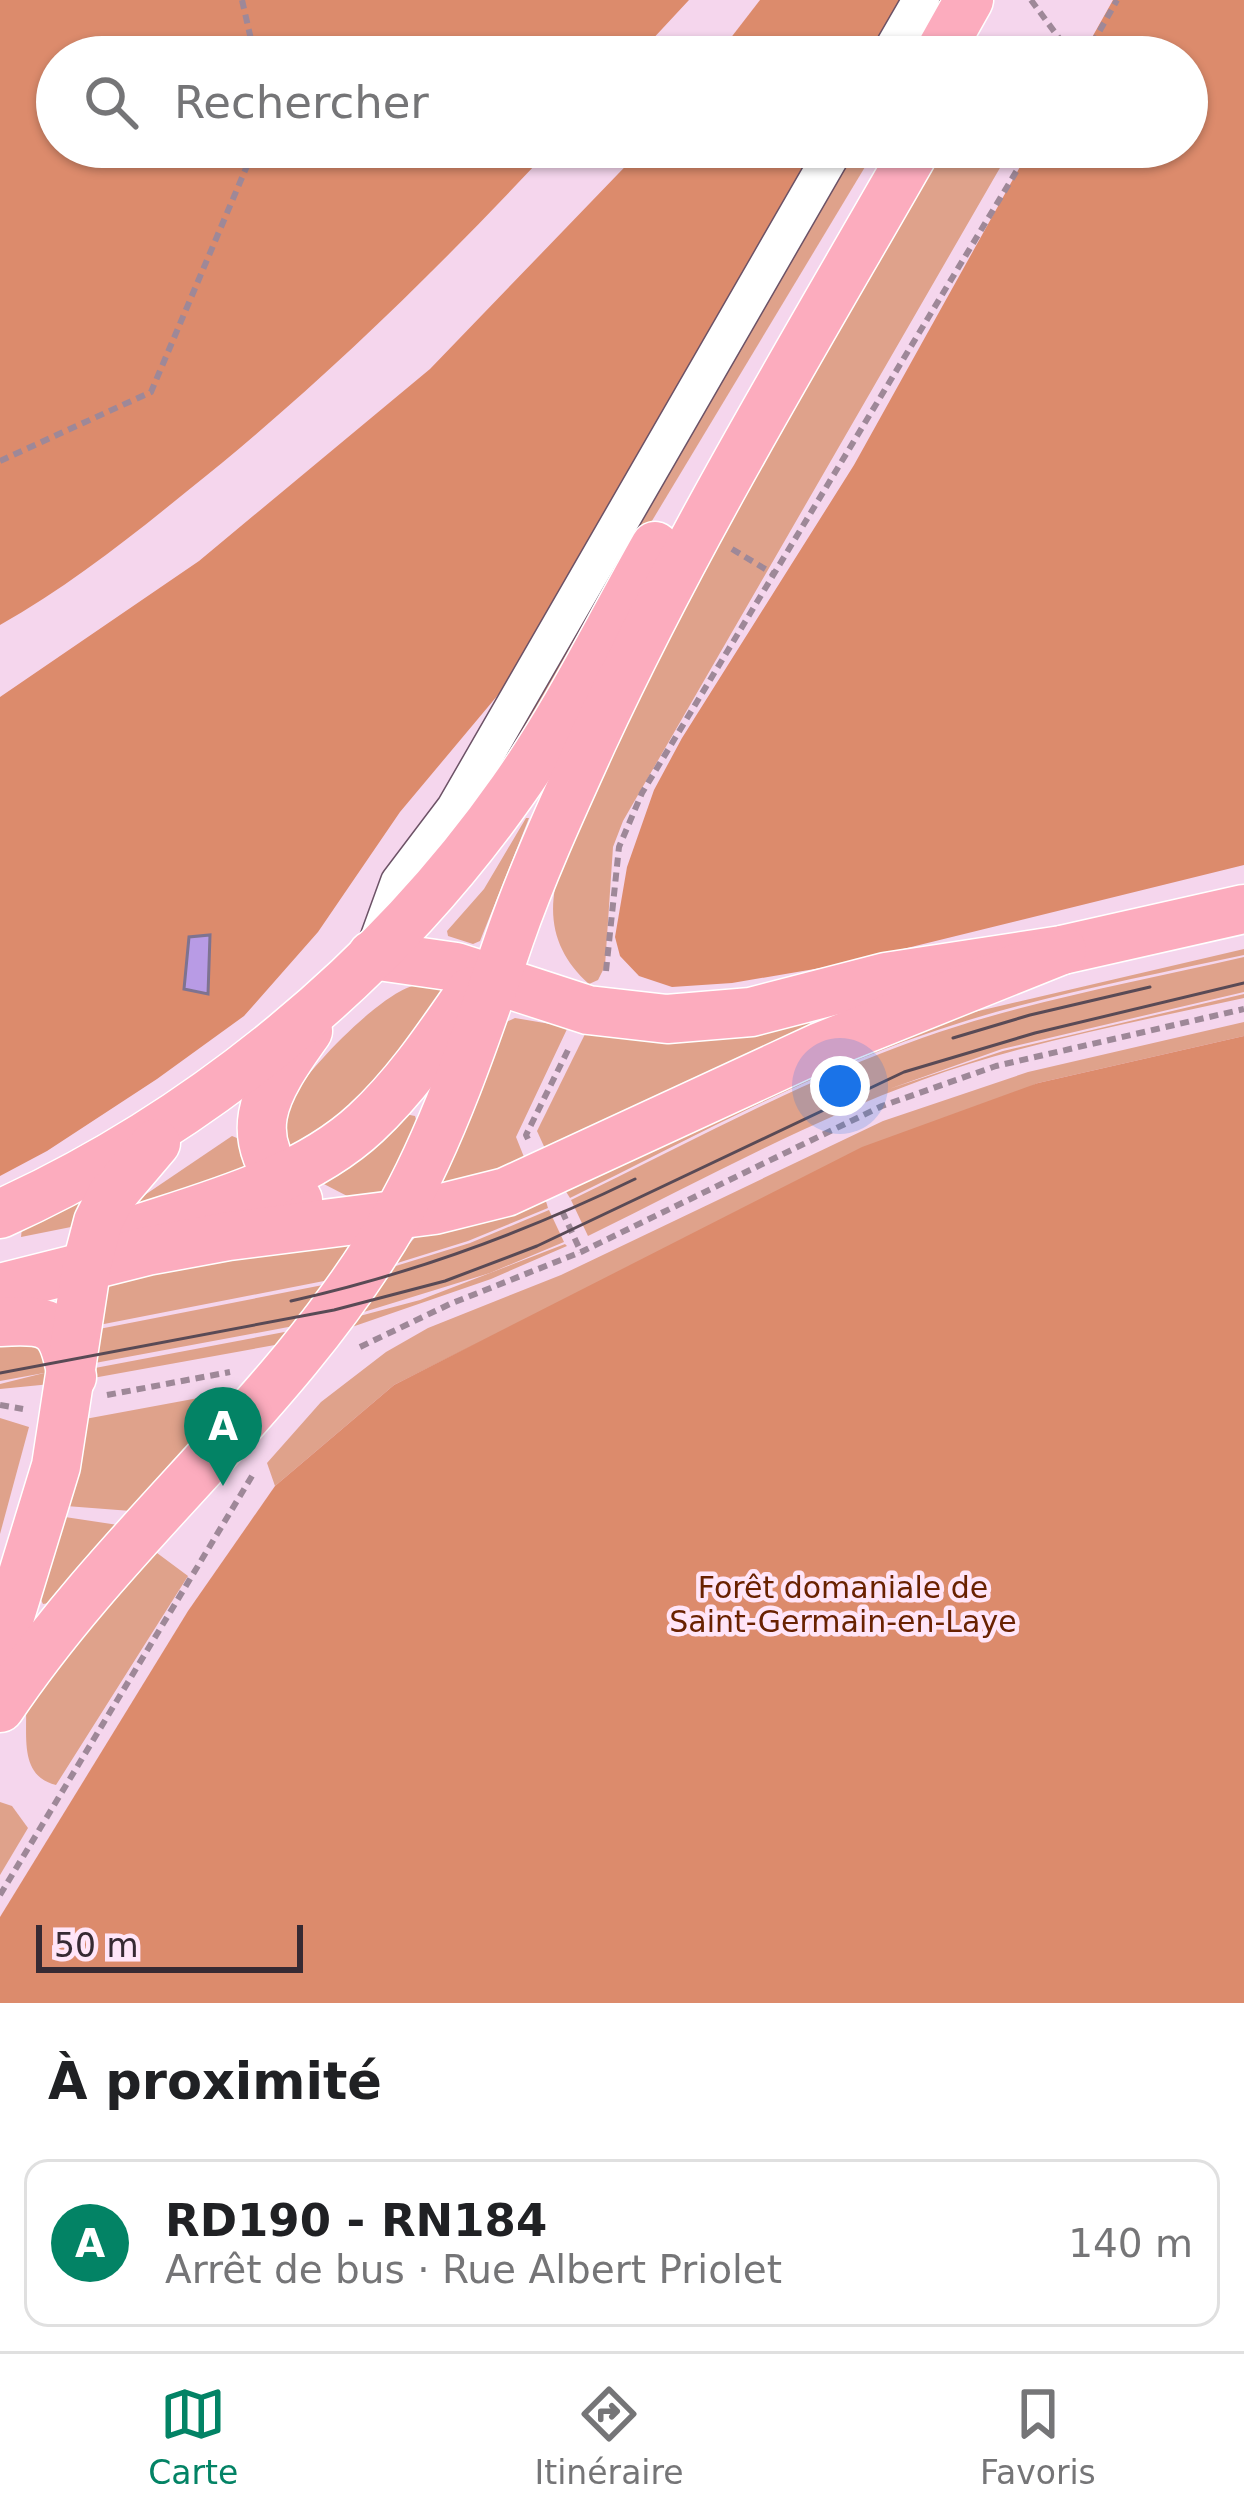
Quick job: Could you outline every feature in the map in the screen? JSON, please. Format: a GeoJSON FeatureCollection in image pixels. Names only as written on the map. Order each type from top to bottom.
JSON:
{"type":"FeatureCollection","features":[{"type":"Feature","properties":{"kind":"main road"},"geometry":{"type":"LineString","coordinates":[[949,36],[969,0]]}},
{"type":"Feature","properties":{"kind":"main road"},"geometry":{"type":"LineString","coordinates":[[981,36],[1002,0]]}},
{"type":"Feature","properties":{"kind":"main road"},"geometry":{"type":"LineString","coordinates":[[14,1208],[187,1108],[256,1056],[359,967],[461,858],[517,784],[873,168]]}},
{"type":"Feature","properties":{"kind":"main road"},"geometry":{"type":"LineString","coordinates":[[0,1708],[56,1629],[298,1360],[398,1215],[448,1104],[489,978],[592,741],[698,529],[905,168]]}},
{"type":"Feature","properties":{"kind":"main road"},"geometry":{"type":"LineString","coordinates":[[320,1223],[278,1178],[261,1142],[261,1116],[269,1092],[359,967],[430,961],[608,1014],[691,1017],[751,1012],[917,971],[1062,950],[1244,909]]}},
{"type":"Feature","properties":{"kind":"main road"},"geometry":{"type":"LineString","coordinates":[[0,1288],[147,1251],[473,1201],[546,1177],[820,1047],[1062,950]]}},
{"type":"Feature","properties":{"kind":"main road"},"geometry":{"type":"LineString","coordinates":[[87,1264],[130,1231],[278,1178],[323,1154],[365,1124],[407,1080],[489,978]]}},
{"type":"Feature","properties":{"kind":"main road"},"geometry":{"type":"LineString","coordinates":[[0,1649],[80,1389],[87,1264],[98,1222],[111,1196],[187,1108]]}},
{"type":"Feature","properties":{"kind":"main road"},"geometry":{"type":"LineString","coordinates":[[0,1322],[54,1327],[65,1343],[80,1389]]}},
{"type":"Feature","properties":{"kind":"lane"},"geometry":{"type":"LineString","coordinates":[[900,36],[921,0]]}},
{"type":"Feature","properties":{"kind":"lane"},"geometry":{"type":"LineString","coordinates":[[359,967],[398,882],[455,808],[824,168]]}},
{"type":"Feature","properties":{"kind":"path"},"geometry":{"type":"LineString","coordinates":[[242,0],[250,36]]}},
{"type":"Feature","properties":{"kind":"path"},"geometry":{"type":"LineString","coordinates":[[1031,0],[1058,36]]}},
{"type":"Feature","properties":{"kind":"path"},"geometry":{"type":"LineString","coordinates":[[1097,36],[1118,0]]}},
{"type":"Feature","properties":{"kind":"path"},"geometry":{"type":"LineString","coordinates":[[0,461],[151,392],[246,168]]}},
{"type":"Feature","properties":{"kind":"path"},"geometry":{"type":"LineString","coordinates":[[603,976],[609,964],[620,847],[642,793],[1018,168]]}},
{"type":"Feature","properties":{"kind":"path"},"geometry":{"type":"LineString","coordinates":[[353,1351],[449,1304],[581,1252],[882,1106],[996,1066],[1244,1009]]}},
{"type":"Feature","properties":{"kind":"path"},"geometry":{"type":"LineString","coordinates":[[532,1146],[526,1135],[579,1028]]}},
{"type":"Feature","properties":{"kind":"path"},"geometry":{"type":"LineString","coordinates":[[554,1196],[581,1252]]}},
{"type":"Feature","properties":{"kind":"path"},"geometry":{"type":"LineString","coordinates":[[80,1389],[246,1370]]}},
{"type":"Feature","properties":{"kind":"path"},"geometry":{"type":"LineString","coordinates":[[0,1895],[260,1461]]}},
{"type":"Feature","properties":{"kind":"shaded area"},"geometry":{"type":"Polygon","coordinates":[[[837,168],[864,168],[502,770],[466,805],[837,168]]]}},
{"type":"Feature","properties":{"kind":"shaded area"},"geometry":{"type":"Polygon","coordinates":[[[918,168],[1000,168],[623,821],[613,847],[605,966],[598,980],[589,984],[570,964],[558,941],[555,888],[650,655],[918,168]]]}},
{"type":"Feature","properties":{"kind":"shaded area"},"geometry":{"type":"Polygon","coordinates":[[[526,818],[480,941],[473,944],[448,936],[447,931],[484,889],[526,818]]]}},
{"type":"Feature","properties":{"kind":"shaded area"},"geometry":{"type":"Polygon","coordinates":[[[1244,949],[1244,955],[1044,999],[926,1034],[790,1089],[570,1198],[565,1190],[944,1019],[1244,949]]]}},
{"type":"Feature","properties":{"kind":"shaded area"},"geometry":{"type":"Polygon","coordinates":[[[1244,957],[1244,992],[1002,1049],[889,1089],[1003,1051],[1244,994],[1244,998],[1041,1044],[922,1080],[795,1134],[588,1236],[571,1200],[788,1093],[922,1038],[1042,1003],[1244,957]]]}},
{"type":"Feature","properties":{"kind":"shaded area"},"geometry":{"type":"Polygon","coordinates":[[[416,985],[445,986],[413,1052],[292,1154],[281,1127],[300,1086],[366,1016],[416,985]]]}},
{"type":"Feature","properties":{"kind":"shaded area"},"geometry":{"type":"Polygon","coordinates":[[[515,1018],[568,1027],[516,1137],[526,1162],[439,1189],[435,1181],[502,1024],[515,1018]]]}},
{"type":"Feature","properties":{"kind":"shaded area"},"geometry":{"type":"Polygon","coordinates":[[[808,1020],[811,1027],[547,1153],[537,1131],[587,1030],[808,1020]]]}},
{"type":"Feature","properties":{"kind":"shaded area"},"geometry":{"type":"Polygon","coordinates":[[[1244,1022],[1244,1036],[1038,1083],[630,1267],[394,1385],[275,1486],[267,1463],[321,1402],[386,1352],[428,1328],[561,1275],[883,1121],[1028,1072],[1244,1022]]]}},
{"type":"Feature","properties":{"kind":"shaded area"},"geometry":{"type":"Polygon","coordinates":[[[400,1113],[415,1116],[418,1126],[384,1192],[351,1198],[320,1182],[400,1113]]]}},
{"type":"Feature","properties":{"kind":"shaded area"},"geometry":{"type":"Polygon","coordinates":[[[232,1136],[237,1138],[251,1175],[127,1207],[232,1136]]]}},
{"type":"Feature","properties":{"kind":"shaded area"},"geometry":{"type":"Polygon","coordinates":[[[83,1197],[76,1226],[21,1237],[22,1228],[83,1197]]]}},
{"type":"Feature","properties":{"kind":"shaded area"},"geometry":{"type":"Polygon","coordinates":[[[545,1198],[548,1208],[468,1241],[391,1265],[417,1235],[545,1198]]]}},
{"type":"Feature","properties":{"kind":"shaded area"},"geometry":{"type":"Polygon","coordinates":[[[549,1210],[564,1242],[490,1273],[354,1315],[386,1269],[470,1243],[549,1210]]]}},
{"type":"Feature","properties":{"kind":"shaded area"},"geometry":{"type":"Polygon","coordinates":[[[353,1243],[329,1280],[99,1325],[107,1287],[113,1282],[164,1268],[353,1243]]]}},
{"type":"Feature","properties":{"kind":"shaded area"},"geometry":{"type":"Polygon","coordinates":[[[565,1244],[491,1279],[349,1328],[352,1318],[420,1300],[565,1244]]]}},
{"type":"Feature","properties":{"kind":"shaded area"},"geometry":{"type":"Polygon","coordinates":[[[328,1284],[299,1325],[95,1363],[99,1329],[328,1284]]]}},
{"type":"Feature","properties":{"kind":"shaded area"},"geometry":{"type":"Polygon","coordinates":[[[295,1330],[286,1343],[93,1378],[95,1368],[295,1330]]]}},
{"type":"Feature","properties":{"kind":"shaded area"},"geometry":{"type":"Polygon","coordinates":[[[36,1339],[42,1343],[51,1384],[0,1389],[0,1384],[44,1373],[0,1381],[0,1347],[36,1339]]]}},
{"type":"Feature","properties":{"kind":"shaded area"},"geometry":{"type":"Polygon","coordinates":[[[247,1389],[131,1511],[66,1506],[85,1419],[247,1389]]]}},
{"type":"Feature","properties":{"kind":"shaded area"},"geometry":{"type":"Polygon","coordinates":[[[0,1418],[29,1427],[0,1534],[0,1418]]]}},
{"type":"Feature","properties":{"kind":"shaded area"},"geometry":{"type":"Polygon","coordinates":[[[65,1517],[118,1525],[49,1603],[43,1604],[40,1598],[65,1517]]]}},
{"type":"Feature","properties":{"kind":"shaded area"},"geometry":{"type":"Polygon","coordinates":[[[153,1550],[188,1576],[56,1785],[44,1780],[28,1755],[26,1708],[153,1550]]]}},
{"type":"Feature","properties":{"kind":"shaded area"},"geometry":{"type":"Polygon","coordinates":[[[0,1802],[12,1806],[28,1828],[0,1875],[0,1802]]]}},
{"type":"Feature","properties":{"kind":"green space"},"geometry":{"type":"Polygon","coordinates":[[[0,0],[689,0],[656,36],[36,36],[36,168],[532,168],[420,283],[283,411],[119,545],[0,625],[0,0]]]}},
{"type":"Feature","properties":{"kind":"green space"},"geometry":{"type":"Polygon","coordinates":[[[760,0],[907,0],[886,36],[732,36],[760,0]]]}},
{"type":"Feature","properties":{"kind":"green space"},"geometry":{"type":"Polygon","coordinates":[[[1113,0],[1244,0],[1244,865],[838,965],[732,983],[672,987],[639,976],[620,956],[615,937],[627,867],[654,790],[854,465],[1019,168],[1208,168],[1208,36],[1093,36],[1113,0]]]}},
{"type":"Feature","properties":{"kind":"green space"},"geometry":{"type":"Polygon","coordinates":[[[624,168],[809,168],[508,683],[400,812],[318,932],[244,1016],[157,1079],[0,1176],[0,697],[199,561],[430,369],[624,168]]]}},
{"type":"Feature","properties":{"kind":"green space","name":"Forêt domaniale de Saint-Germain-en-Laye"},"geometry":{"type":"Polygon","coordinates":[[[1244,1036],[1244,2003],[0,2003],[0,1917],[188,1611],[275,1486],[394,1385],[862,1147],[1038,1083],[1244,1036]]]}},
{"type":"Feature","properties":{"kind":"building"},"geometry":{"type":"Polygon","coordinates":[[[210,935],[208,994],[184,989],[189,937],[210,935]]]}},
{"type":"Feature","properties":{"kind":"tram line"},"geometry":{"type":"LineString","coordinates":[[0,1373],[334,1310],[445,1281],[537,1246],[904,1072],[1035,1033],[1244,983]]}},
{"type":"Feature","properties":{"kind":"tram line"},"geometry":{"type":"LineString","coordinates":[[953,1038],[1150,987]]}},
{"type":"Feature","properties":{"kind":"tram line"},"geometry":{"type":"LineString","coordinates":[[291,1301],[467,1250],[635,1179]]}},
{"type":"Feature","properties":{"kind":"place","name":"RD190 - RN184"},"geometry":{"type":"Point","coordinates":[223,1486]}}]}
